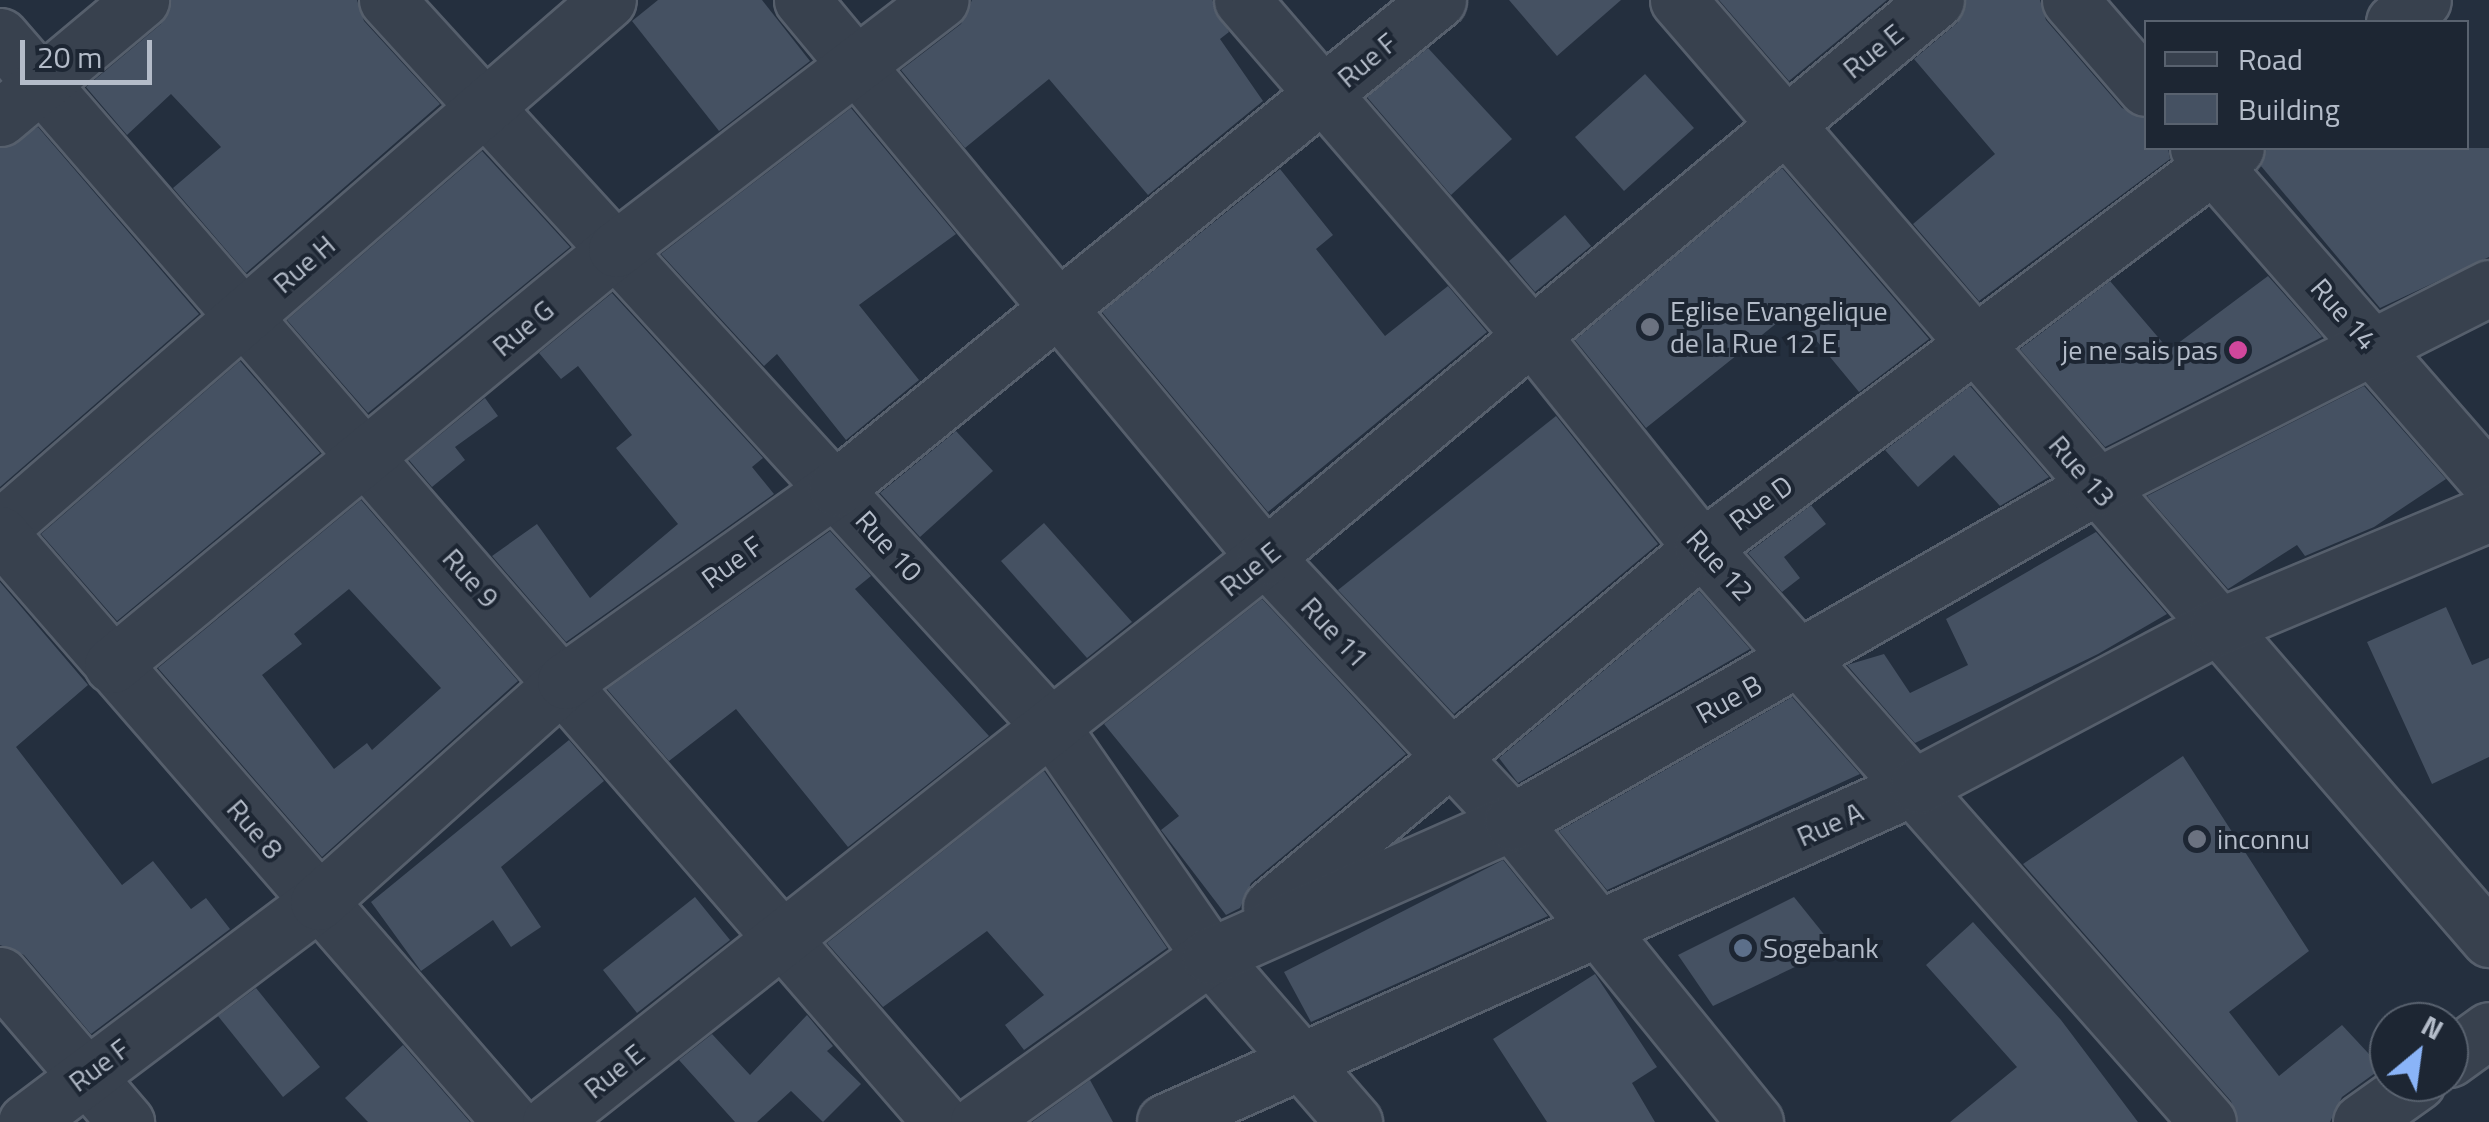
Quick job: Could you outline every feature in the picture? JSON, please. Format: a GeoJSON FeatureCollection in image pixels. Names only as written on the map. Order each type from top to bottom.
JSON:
{"type":"FeatureCollection","features":[{"type":"Feature","properties":{"kind":"street"},"geometry":{"type":"LineString","coordinates":[[0,118],[38,80],[141,0]]}},
{"type":"Feature","properties":{"kind":"street","name":"Rue 10"},"geometry":{"type":"LineString","coordinates":[[387,0],[484,110],[616,249],[720,372],[836,488],[1053,728],[1210,956],[1306,1061],[1354,1122]]}},
{"type":"Feature","properties":{"kind":"street","name":"Rue H"},"geometry":{"type":"LineString","coordinates":[[0,531],[608,0]]}},
{"type":"Feature","properties":{"kind":"street","name":"Rue 11"},"geometry":{"type":"LineString","coordinates":[[802,0],[853,70],[1265,557],[1512,822],[1592,927],[1756,1122]]}},
{"type":"Feature","properties":{"kind":"street","name":"Rue G"},"geometry":{"type":"LineString","coordinates":[[112,664],[365,462],[616,249],[941,0]]}},
{"type":"Feature","properties":{"kind":"street","name":"Rue 12"},"geometry":{"type":"LineString","coordinates":[[1242,0],[1328,93],[1532,336],[1702,548],[1918,785],[2208,1122]]}},
{"type":"Feature","properties":{"kind":"street","name":"Rue F"},"geometry":{"type":"LineString","coordinates":[[26,1122],[318,902],[565,681],[836,488],[1052,306],[1328,93],[1438,0]]}},
{"type":"Feature","properties":{"kind":"street","name":"Rue 13"},"geometry":{"type":"LineString","coordinates":[[1678,0],[1780,125],[2489,939]]}},
{"type":"Feature","properties":{"kind":"street","name":"Rue E"},"geometry":{"type":"LineString","coordinates":[[550,1122],[1265,557],[1780,125],[1936,0]]}},
{"type":"Feature","properties":{"kind":"street"},"geometry":{"type":"LineString","coordinates":[[2070,0],[2144,86]]}},
{"type":"Feature","properties":{"kind":"street"},"geometry":{"type":"LineString","coordinates":[[2397,20],[2422,0]]}},
{"type":"Feature","properties":{"kind":"street","name":"Rue 9"},"geometry":{"type":"LineString","coordinates":[[0,36],[240,320],[565,681],[941,1122]]}},
{"type":"Feature","properties":{"kind":"street","name":"Rue D"},"geometry":{"type":"LineString","coordinates":[[1210,956],[1455,760],[1702,548],[2216,153]]}},
{"type":"Feature","properties":{"kind":"street","name":"Rue 14"},"geometry":{"type":"LineString","coordinates":[[2216,153],[2375,350],[2489,481]]}},
{"type":"Feature","properties":{"kind":"street","name":"Rue B"},"geometry":{"type":"LineString","coordinates":[[978,1122],[1210,956],[1512,822],[2096,487],[2375,350],[2489,288]]}},
{"type":"Feature","properties":{"kind":"street","name":"Rue A"},"geometry":{"type":"LineString","coordinates":[[1165,1122],[1306,1061],[1592,927],[1918,785],[2217,627],[2489,513]]}},
{"type":"Feature","properties":{"kind":"street","name":"Rue 8"},"geometry":{"type":"LineString","coordinates":[[0,531],[512,1122]]}},
{"type":"Feature","properties":{"kind":"street"},"geometry":{"type":"LineString","coordinates":[[0,975],[126,1122]]}},
{"type":"Feature","properties":{"kind":"street"},"geometry":{"type":"LineString","coordinates":[[2361,1122],[2389,1102]]}},
{"type":"Feature","properties":{"kind":"building"},"geometry":{"type":"Polygon","coordinates":[[[171,0],[357,0],[364,21],[440,104],[246,273],[173,188],[221,147],[171,94],[127,135],[86,87],[161,24],[171,0]]]}},
{"type":"Feature","properties":{"kind":"building"},"geometry":{"type":"Polygon","coordinates":[[[658,0],[762,0],[810,61],[719,131],[632,21],[658,0]]]}},
{"type":"Feature","properties":{"kind":"building"},"geometry":{"type":"Polygon","coordinates":[[[972,0],[1212,0],[1229,32],[1220,39],[1263,101],[1148,195],[1049,79],[965,148],[901,70],[961,24],[972,0]]]}},
{"type":"Feature","properties":{"kind":"building"},"geometry":{"type":"Polygon","coordinates":[[[1509,0],[1621,0],[1557,56],[1509,0]]]}},
{"type":"Feature","properties":{"kind":"building"},"geometry":{"type":"Polygon","coordinates":[[[1719,0],[1887,0],[1789,81],[1719,0]]]}},
{"type":"Feature","properties":{"kind":"building"},"geometry":{"type":"Polygon","coordinates":[[[1966,0],[2040,0],[2046,20],[2122,108],[2144,117],[2144,150],[2168,150],[2170,159],[1979,301],[1913,224],[1995,154],[1914,59],[1957,23],[1966,0]]]}},
{"type":"Feature","properties":{"kind":"building"},"geometry":{"type":"Polygon","coordinates":[[[1428,48],[1512,139],[1451,195],[1367,97],[1428,48]]]}},
{"type":"Feature","properties":{"kind":"building"},"geometry":{"type":"Polygon","coordinates":[[[1645,74],[1694,128],[1624,191],[1575,137],[1645,74]]]}},
{"type":"Feature","properties":{"kind":"building"},"geometry":{"type":"Polygon","coordinates":[[[851,108],[956,234],[859,305],[919,380],[846,440],[777,354],[764,366],[661,254],[851,108]]]}},
{"type":"Feature","properties":{"kind":"building"},"geometry":{"type":"Polygon","coordinates":[[[38,127],[199,314],[0,487],[0,148],[38,127]]]}},
{"type":"Feature","properties":{"kind":"building"},"geometry":{"type":"Polygon","coordinates":[[[2489,148],[2489,257],[2380,308],[2261,166],[2266,150],[2489,148]]]}},
{"type":"Feature","properties":{"kind":"building"},"geometry":{"type":"Polygon","coordinates":[[[482,151],[570,247],[368,413],[287,320],[482,151]]]}},
{"type":"Feature","properties":{"kind":"building"},"geometry":{"type":"Polygon","coordinates":[[[1782,168],[1929,339],[1859,392],[1792,311],[1646,428],[1575,340],[1782,168]]]}},
{"type":"Feature","properties":{"kind":"building"},"geometry":{"type":"Polygon","coordinates":[[[1280,169],[1333,235],[1316,249],[1385,336],[1448,286],[1487,332],[1268,512],[1102,312],[1280,169]]]}},
{"type":"Feature","properties":{"kind":"building"},"geometry":{"type":"Polygon","coordinates":[[[1565,215],[1591,246],[1535,292],[1509,261],[1565,215]]]}},
{"type":"Feature","properties":{"kind":"building"},"geometry":{"type":"Polygon","coordinates":[[[2268,276],[2322,337],[2105,447],[2020,349],[2110,281],[2169,350],[2268,276]]]}},
{"type":"Feature","properties":{"kind":"building"},"geometry":{"type":"Polygon","coordinates":[[[612,293],[763,458],[752,467],[774,494],[566,642],[492,556],[537,524],[590,598],[678,524],[616,448],[632,435],[578,366],[561,379],[539,353],[612,293]]]}},
{"type":"Feature","properties":{"kind":"building"},"geometry":{"type":"Polygon","coordinates":[[[240,361],[320,453],[117,621],[41,534],[240,361]]]}},
{"type":"Feature","properties":{"kind":"building"},"geometry":{"type":"Polygon","coordinates":[[[1970,386],[2049,477],[2000,506],[1954,455],[1918,487],[1885,450],[1970,386]]]}},
{"type":"Feature","properties":{"kind":"building"},"geometry":{"type":"Polygon","coordinates":[[[2364,386],[2446,479],[2374,527],[2305,556],[2297,545],[2228,589],[2147,496],[2364,386]]]}},
{"type":"Feature","properties":{"kind":"building"},"geometry":{"type":"Polygon","coordinates":[[[485,398],[498,416],[455,447],[465,460],[432,487],[409,460],[485,398]]]}},
{"type":"Feature","properties":{"kind":"building"},"geometry":{"type":"Polygon","coordinates":[[[1556,416],[1658,544],[1454,714],[1338,590],[1556,416]]]}},
{"type":"Feature","properties":{"kind":"building"},"geometry":{"type":"Polygon","coordinates":[[[956,431],[993,471],[920,537],[880,493],[956,431]]]}},
{"type":"Feature","properties":{"kind":"building"},"geometry":{"type":"Polygon","coordinates":[[[361,500],[518,681],[322,857],[158,668],[361,500]],[[349,589],[294,634],[302,644],[262,675],[334,769],[367,743],[372,750],[441,688],[349,589]]]}},
{"type":"Feature","properties":{"kind":"building"},"geometry":{"type":"Polygon","coordinates":[[[1811,505],[1826,524],[1784,557],[1800,578],[1782,592],[1748,553],[1811,505]]]}},
{"type":"Feature","properties":{"kind":"building"},"geometry":{"type":"Polygon","coordinates":[[[1044,523],[1132,622],[1087,658],[1001,561],[1044,523]]]}},
{"type":"Feature","properties":{"kind":"building"},"geometry":{"type":"Polygon","coordinates":[[[830,531],[871,576],[855,589],[989,736],[848,847],[736,709],[669,761],[607,689],[830,531]]]}},
{"type":"Feature","properties":{"kind":"building"},"geometry":{"type":"Polygon","coordinates":[[[2096,532],[2167,614],[2098,654],[1915,743],[1847,665],[1884,654],[1910,693],[1968,665],[1946,619],[2096,532]]]}},
{"type":"Feature","properties":{"kind":"building"},"geometry":{"type":"Polygon","coordinates":[[[0,582],[88,685],[16,747],[122,885],[153,861],[191,909],[206,898],[230,929],[91,1034],[24,955],[0,945],[0,582]]]}},
{"type":"Feature","properties":{"kind":"building"},"geometry":{"type":"Polygon","coordinates":[[[1699,591],[1750,649],[1518,783],[1499,758],[1699,591]]]}},
{"type":"Feature","properties":{"kind":"building"},"geometry":{"type":"Polygon","coordinates":[[[1262,599],[1406,754],[1251,883],[1240,908],[1226,915],[1161,830],[1179,816],[1104,724],[1262,599]]]}},
{"type":"Feature","properties":{"kind":"building"},"geometry":{"type":"Polygon","coordinates":[[[2446,607],[2472,665],[2489,658],[2489,757],[2432,784],[2367,642],[2446,607]]]}},
{"type":"Feature","properties":{"kind":"building"},"geometry":{"type":"Polygon","coordinates":[[[1792,697],[1860,774],[1607,890],[1559,831],[1792,697]]]}},
{"type":"Feature","properties":{"kind":"building"},"geometry":{"type":"Polygon","coordinates":[[[569,740],[604,781],[501,867],[541,927],[511,947],[493,920],[421,971],[371,902],[569,740]]]}},
{"type":"Feature","properties":{"kind":"building"},"geometry":{"type":"Polygon","coordinates":[[[2183,756],[2309,951],[2229,1012],[2279,1076],[2342,1025],[2369,1054],[2369,1077],[2342,1097],[2330,1122],[2238,1122],[2231,1101],[2023,864],[2183,756]]]}},
{"type":"Feature","properties":{"kind":"building"},"geometry":{"type":"Polygon","coordinates":[[[1044,771],[1167,948],[1024,1050],[1005,1025],[1044,995],[987,931],[883,1007],[827,943],[1044,771]]]}},
{"type":"Feature","properties":{"kind":"building"},"geometry":{"type":"Polygon","coordinates":[[[1503,860],[1548,916],[1311,1022],[1284,972],[1503,860]]]}},
{"type":"Feature","properties":{"kind":"building"},"geometry":{"type":"Polygon","coordinates":[[[695,897],[730,940],[637,1013],[603,970],[695,897]]]}},
{"type":"Feature","properties":{"kind":"building"},"geometry":{"type":"Polygon","coordinates":[[[1794,897],[1835,948],[1713,1006],[1678,955],[1794,897]]]}},
{"type":"Feature","properties":{"kind":"building"},"geometry":{"type":"Polygon","coordinates":[[[1973,922],[2061,1020],[2138,1122],[1950,1122],[2017,1067],[1926,965],[1973,922]]]}},
{"type":"Feature","properties":{"kind":"building"},"geometry":{"type":"Polygon","coordinates":[[[1595,974],[1657,1067],[1632,1083],[1655,1122],[1547,1122],[1493,1039],[1595,974]]]}},
{"type":"Feature","properties":{"kind":"building"},"geometry":{"type":"Polygon","coordinates":[[[256,988],[320,1067],[283,1097],[218,1016],[256,988]]]}},
{"type":"Feature","properties":{"kind":"building"},"geometry":{"type":"Polygon","coordinates":[[[807,1015],[833,1046],[827,1051],[861,1084],[823,1122],[791,1091],[757,1122],[735,1122],[679,1060],[712,1034],[750,1075],[807,1015]]]}},
{"type":"Feature","properties":{"kind":"building"},"geometry":{"type":"Polygon","coordinates":[[[403,1045],[470,1122],[368,1122],[345,1098],[403,1045]]]}},
{"type":"Feature","properties":{"kind":"building"},"geometry":{"type":"Polygon","coordinates":[[[1090,1080],[1113,1122],[1032,1122],[1090,1080]]]}},
{"type":"Feature","properties":{"kind":"place","name":"Eglise Evangelique de la Rue 12 E"},"geometry":{"type":"Point","coordinates":[1650,327]}},
{"type":"Feature","properties":{"kind":"place","name":"je ne sais pas"},"geometry":{"type":"Point","coordinates":[2238,350]}},
{"type":"Feature","properties":{"kind":"place","name":"inconnu"},"geometry":{"type":"Point","coordinates":[2197,839]}},
{"type":"Feature","properties":{"kind":"place","name":"Sogebank"},"geometry":{"type":"Point","coordinates":[1743,948]}}]}
